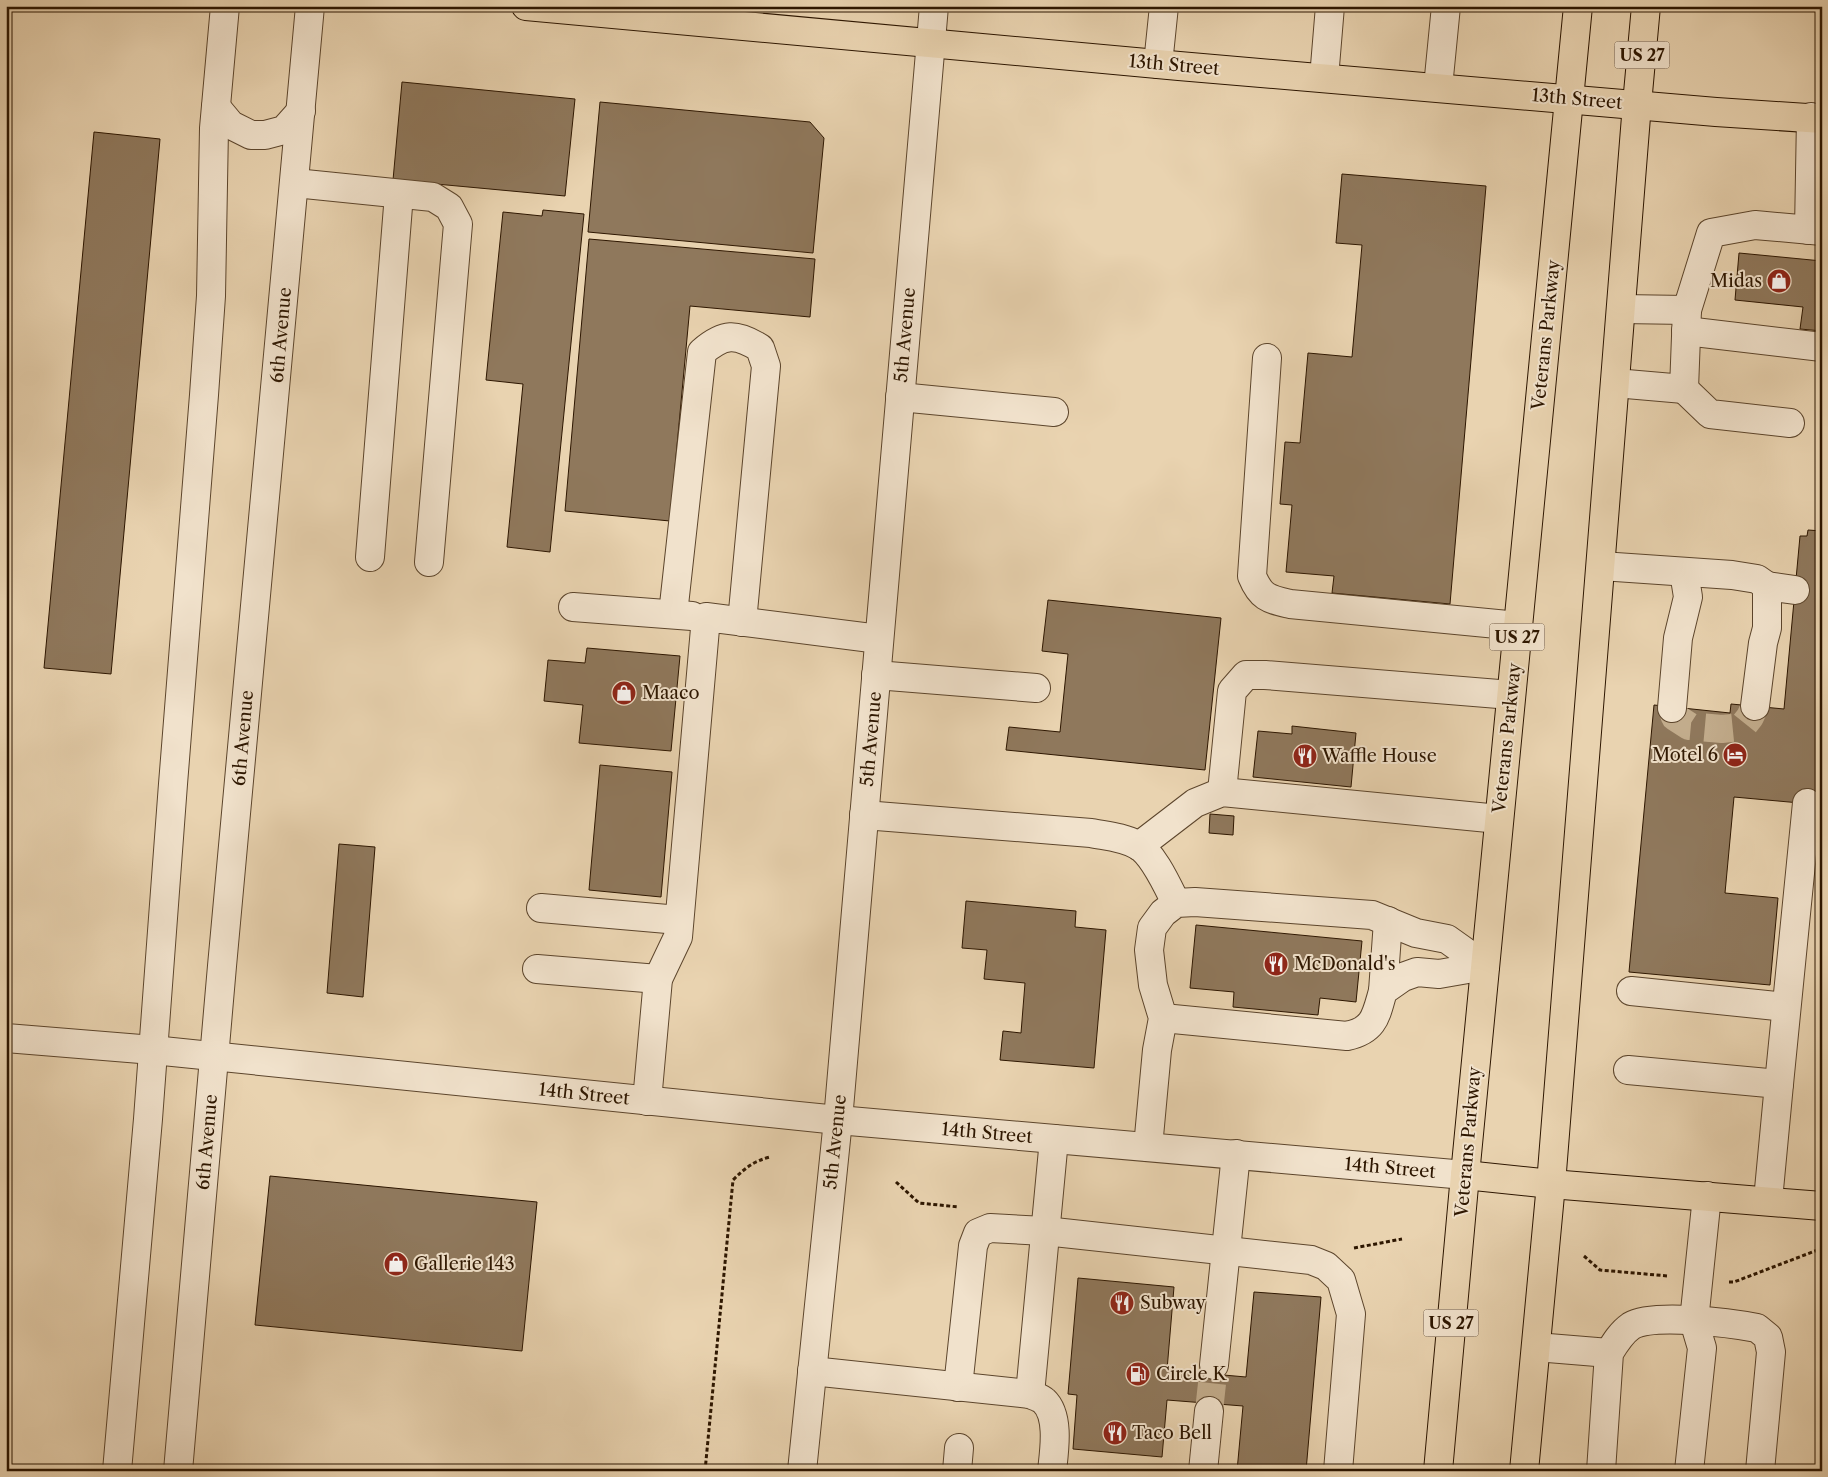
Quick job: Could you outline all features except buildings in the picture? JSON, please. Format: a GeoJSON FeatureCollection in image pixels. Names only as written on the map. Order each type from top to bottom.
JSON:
{"type":"FeatureCollection","features":[{"type":"Feature","properties":{"kind":"main road","name":"13th Street"},"geometry":{"type":"LineString","coordinates":[[526,6],[1158,64],[1716,112],[1816,118]]}},
{"type":"Feature","properties":{"kind":"main road","name":"Veterans Parkway"},"geometry":{"type":"LineString","coordinates":[[1438,1471],[1578,6]]}},
{"type":"Feature","properties":{"kind":"main road","name":"US 27"},"geometry":{"type":"LineString","coordinates":[[1524,1471],[1551,1184],[1646,6]]}},
{"type":"Feature","properties":{"kind":"main road","name":"14th Street"},"geometry":{"type":"LineString","coordinates":[[1465,1175],[1551,1184],[1768,1200],[1822,1206]]}},
{"type":"Feature","properties":{"kind":"street"},"geometry":{"type":"LineString","coordinates":[[117,1471],[153,1050],[210,306],[216,107],[225,6]]}},
{"type":"Feature","properties":{"kind":"street","name":"6th Avenue"},"geometry":{"type":"LineString","coordinates":[[178,1471],[310,6]]}},
{"type":"Feature","properties":{"kind":"street","name":"5th Avenue"},"geometry":{"type":"LineString","coordinates":[[802,1471],[838,1120],[934,6]]}},
{"type":"Feature","properties":{"kind":"street"},"geometry":{"type":"LineString","coordinates":[[1158,64],[1164,6]]}},
{"type":"Feature","properties":{"kind":"street"},"geometry":{"type":"LineString","coordinates":[[1324,78],[1330,6]]}},
{"type":"Feature","properties":{"kind":"street"},"geometry":{"type":"LineString","coordinates":[[1438,87],[1446,6]]}},
{"type":"Feature","properties":{"kind":"street"},"geometry":{"type":"LineString","coordinates":[[216,107],[231,125],[250,135],[265,136],[284,130],[301,111]]}},
{"type":"Feature","properties":{"kind":"street"},"geometry":{"type":"LineString","coordinates":[[1684,389],[1687,321],[1711,233],[1755,225],[1815,230],[1816,118]]}},
{"type":"Feature","properties":{"kind":"street"},"geometry":{"type":"LineString","coordinates":[[295,183],[432,197],[449,207],[458,224],[429,562]]}},
{"type":"Feature","properties":{"kind":"street"},"geometry":{"type":"LineString","coordinates":[[370,557],[399,194]]}},
{"type":"Feature","properties":{"kind":"street"},"geometry":{"type":"LineString","coordinates":[[1621,309],[1822,347]]}},
{"type":"Feature","properties":{"kind":"street"},"geometry":{"type":"LineString","coordinates":[[673,614],[702,352],[714,341],[731,336],[745,339],[760,348],[766,366],[742,622]]}},
{"type":"Feature","properties":{"kind":"street"},"geometry":{"type":"LineString","coordinates":[[1266,358],[1252,576],[1258,590],[1270,600],[1290,604],[1518,626]]}},
{"type":"Feature","properties":{"kind":"street"},"geometry":{"type":"LineString","coordinates":[[1615,383],[1684,389],[1710,414],[1790,422]]}},
{"type":"Feature","properties":{"kind":"street"},"geometry":{"type":"LineString","coordinates":[[900,397],[1054,412]]}},
{"type":"Feature","properties":{"kind":"street"},"geometry":{"type":"LineString","coordinates":[[1600,566],[1732,575],[1758,579],[1768,586],[1795,590]]}},
{"type":"Feature","properties":{"kind":"street"},"geometry":{"type":"LineString","coordinates":[[1672,708],[1678,638],[1688,597],[1684,572]]}},
{"type":"Feature","properties":{"kind":"street"},"geometry":{"type":"LineString","coordinates":[[1755,706],[1763,643],[1767,628],[1768,586]]}},
{"type":"Feature","properties":{"kind":"street"},"geometry":{"type":"LineString","coordinates":[[572,607],[706,617],[879,639]]}},
{"type":"Feature","properties":{"kind":"street"},"geometry":{"type":"LineString","coordinates":[[647,1101],[658,979],[678,937],[706,617]]}},
{"type":"Feature","properties":{"kind":"street"},"geometry":{"type":"LineString","coordinates":[[876,675],[1036,688]]}},
{"type":"Feature","properties":{"kind":"street"},"geometry":{"type":"LineString","coordinates":[[1222,792],[1232,690],[1246,675],[1511,695]]}},
{"type":"Feature","properties":{"kind":"street"},"geometry":{"type":"LineString","coordinates":[[1139,846],[1195,804],[1222,792],[1499,819]]}},
{"type":"Feature","properties":{"kind":"street"},"geometry":{"type":"LineString","coordinates":[[1768,1200],[1807,803]]}},
{"type":"Feature","properties":{"kind":"street"},"geometry":{"type":"LineString","coordinates":[[864,815],[1091,833],[1120,838],[1139,846],[1158,867],[1176,903]]}},
{"type":"Feature","properties":{"kind":"street"},"geometry":{"type":"LineString","coordinates":[[1148,1147],[1157,1050],[1163,1018],[1153,985],[1149,950],[1152,928],[1163,914],[1176,903],[1195,902],[1372,915],[1416,933],[1447,940],[1485,966]]}},
{"type":"Feature","properties":{"kind":"street"},"geometry":{"type":"LineString","coordinates":[[541,908],[679,920]]}},
{"type":"Feature","properties":{"kind":"street"},"geometry":{"type":"LineString","coordinates":[[1163,1018],[1347,1036],[1359,1033],[1372,1022],[1383,990],[1388,921]]}},
{"type":"Feature","properties":{"kind":"street"},"geometry":{"type":"LineString","coordinates":[[1383,990],[1403,977],[1416,972],[1439,974],[1485,966]]}},
{"type":"Feature","properties":{"kind":"street"},"geometry":{"type":"LineString","coordinates":[[538,969],[658,979]]}},
{"type":"Feature","properties":{"kind":"street"},"geometry":{"type":"LineString","coordinates":[[1631,991],[1786,1007]]}},
{"type":"Feature","properties":{"kind":"street","name":"14th Street"},"geometry":{"type":"LineString","coordinates":[[6,1038],[153,1050],[838,1120],[1465,1175]]}},
{"type":"Feature","properties":{"kind":"street"},"geometry":{"type":"LineString","coordinates":[[1628,1070],[1779,1084]]}},
{"type":"Feature","properties":{"kind":"street"},"geometry":{"type":"LineString","coordinates":[[1030,1394],[1054,1139]]}},
{"type":"Feature","properties":{"kind":"street"},"geometry":{"type":"LineString","coordinates":[[1214,1365],[1236,1154]]}},
{"type":"Feature","properties":{"kind":"street"},"geometry":{"type":"LineString","coordinates":[[1689,1471],[1702,1348],[1694,1321],[1707,1196]]}},
{"type":"Feature","properties":{"kind":"street"},"geometry":{"type":"LineString","coordinates":[[958,1387],[973,1246],[978,1233],[990,1228],[1045,1231],[1311,1260],[1326,1266],[1340,1280],[1351,1314],[1338,1471]]}},
{"type":"Feature","properties":{"kind":"street"},"geometry":{"type":"LineString","coordinates":[[1601,1471],[1609,1353],[1619,1337],[1632,1326],[1650,1320],[1694,1321],[1757,1328],[1768,1337],[1771,1352],[1760,1471]]}},
{"type":"Feature","properties":{"kind":"street"},"geometry":{"type":"LineString","coordinates":[[1536,1347],[1609,1353]]}},
{"type":"Feature","properties":{"kind":"street"},"geometry":{"type":"LineString","coordinates":[[812,1371],[1030,1394],[1044,1400],[1050,1410],[1056,1436],[1052,1471]]}},
{"type":"Feature","properties":{"kind":"street"},"geometry":{"type":"LineString","coordinates":[[1203,1471],[1209,1411]]}},
{"type":"Feature","properties":{"kind":"path"},"geometry":{"type":"LineString","coordinates":[[705,1471],[733,1180],[746,1167],[758,1160],[770,1157]]}},
{"type":"Feature","properties":{"kind":"tunnel"},"geometry":{"type":"LineString","coordinates":[[1672,708],[1675,717],[1689,726],[1722,729],[1742,727],[1750,717],[1755,706]]}},
{"type":"Feature","properties":{"kind":"tunnel"},"geometry":{"type":"LineString","coordinates":[[1209,1411],[1214,1365]]}},
{"type":"Feature","properties":{"kind":"place","name":"Midas"},"geometry":{"type":"Point","coordinates":[1779,281]}},
{"type":"Feature","properties":{"kind":"place","name":"Maaco"},"geometry":{"type":"Point","coordinates":[624,693]}},
{"type":"Feature","properties":{"kind":"place","name":"Motel 6"},"geometry":{"type":"Point","coordinates":[1735,755]}},
{"type":"Feature","properties":{"kind":"place","name":"Waffle House"},"geometry":{"type":"Point","coordinates":[1305,756]}},
{"type":"Feature","properties":{"kind":"place","name":"McDonald's"},"geometry":{"type":"Point","coordinates":[1276,964]}},
{"type":"Feature","properties":{"kind":"place","name":"Gallerie 143"},"geometry":{"type":"Point","coordinates":[396,1264]}},
{"type":"Feature","properties":{"kind":"place","name":"Subway"},"geometry":{"type":"Point","coordinates":[1122,1303]}},
{"type":"Feature","properties":{"kind":"place","name":"Circle K"},"geometry":{"type":"Point","coordinates":[1138,1374]}},
{"type":"Feature","properties":{"kind":"place","name":"Taco Bell"},"geometry":{"type":"Point","coordinates":[1115,1433]}}]}
